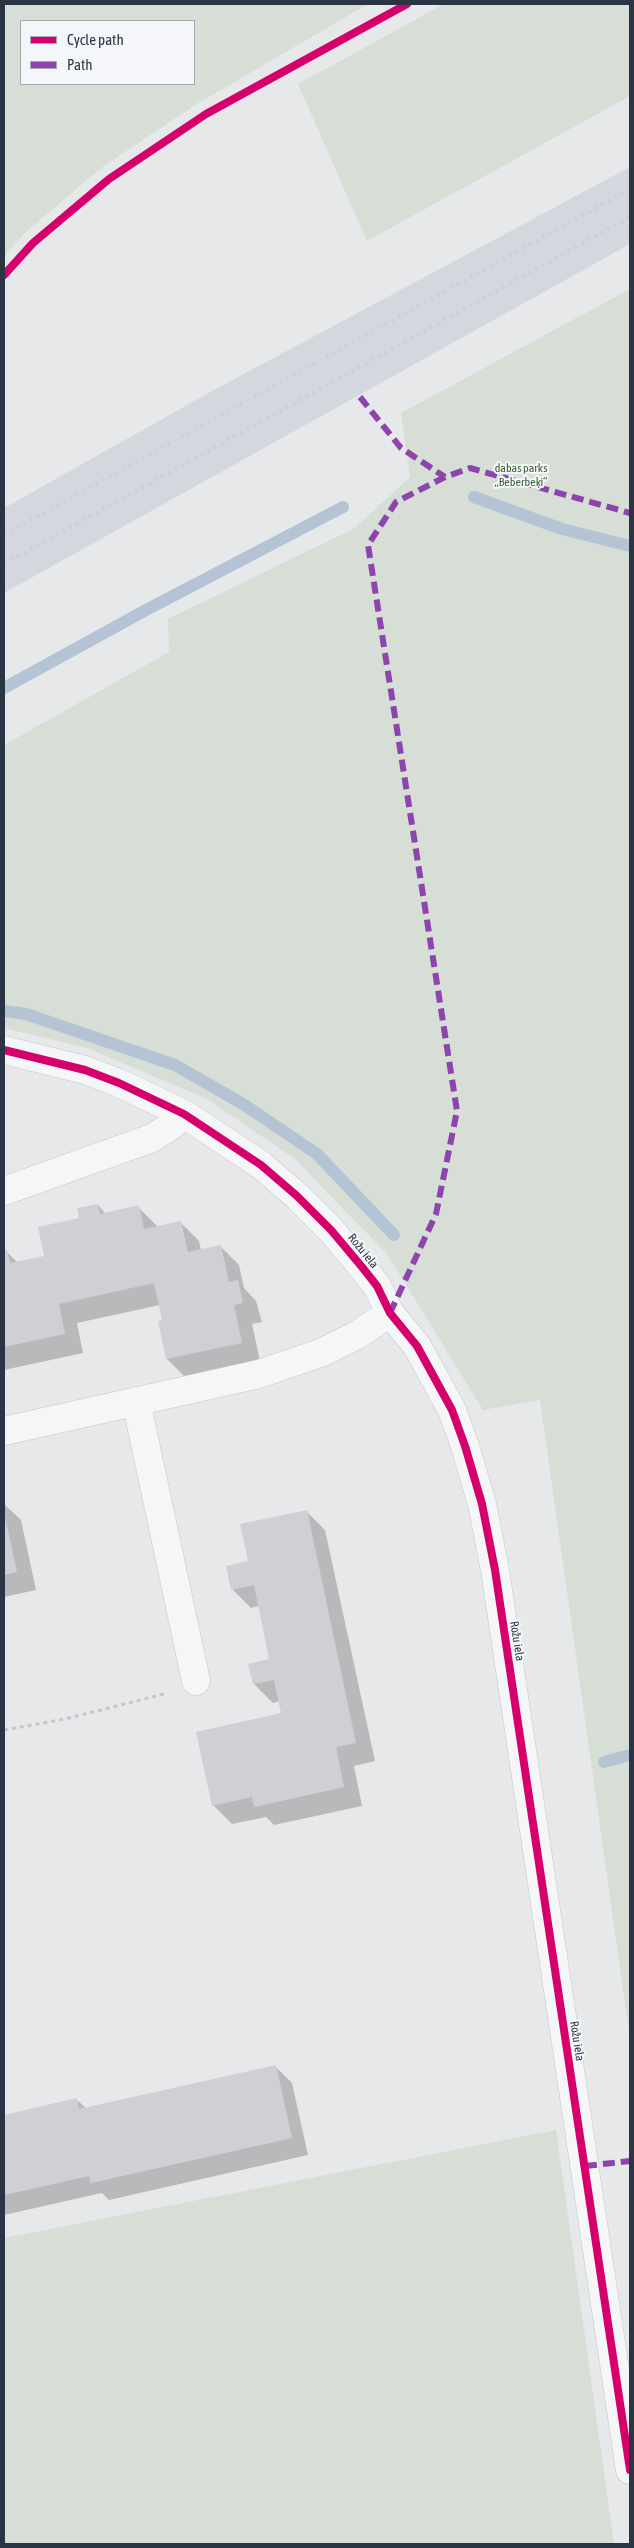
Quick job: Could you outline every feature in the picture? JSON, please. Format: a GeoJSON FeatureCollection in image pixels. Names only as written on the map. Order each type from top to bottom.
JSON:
{"type":"FeatureCollection","features":[{"type":"Feature","properties":{"kind":"street","name":"Rožu iela"},"geometry":{"type":"LineString","coordinates":[[4,1050],[85,1070],[119,1082],[184,1114],[233,1144],[297,1196],[331,1230],[362,1267],[377,1286],[390,1313],[417,1346],[452,1410],[465,1446],[484,1514],[500,1599],[630,2470]]}},
{"type":"Feature","properties":{"kind":"street"},"geometry":{"type":"LineString","coordinates":[[4,1191],[152,1138],[171,1126],[184,1114]]}},
{"type":"Feature","properties":{"kind":"street"},"geometry":{"type":"LineString","coordinates":[[4,1431],[259,1374],[323,1352],[357,1335],[390,1313]]}},
{"type":"Feature","properties":{"kind":"street"},"geometry":{"type":"LineString","coordinates":[[136,1401],[196,1681]]}},
{"type":"Feature","properties":{"kind":"path"},"geometry":{"type":"LineString","coordinates":[[4,1730],[65,1719],[158,1697],[196,1681]]}},
{"type":"Feature","properties":{"kind":"shaded area"},"geometry":{"type":"Polygon","coordinates":[[[630,167],[630,244],[4,593],[4,508],[212,391],[630,167]]]}},
{"type":"Feature","properties":{"kind":"green space"},"geometry":{"type":"Polygon","coordinates":[[[4,4],[368,4],[195,105],[101,168],[28,230],[4,256],[4,4]]]}},
{"type":"Feature","properties":{"kind":"green space"},"geometry":{"type":"Polygon","coordinates":[[[444,4],[630,4],[630,96],[367,241],[298,84],[444,4]]]}},
{"type":"Feature","properties":{"kind":"green space","name":"dabas parks „Beberbeķi”"},"geometry":{"type":"Polygon","coordinates":[[[630,289],[630,2039],[540,1400],[483,1410],[387,1254],[295,1159],[207,1099],[87,1048],[4,1028],[4,745],[169,652],[168,619],[355,528],[410,477],[401,413],[630,289]]]}},
{"type":"Feature","properties":{"kind":"green space"},"geometry":{"type":"Polygon","coordinates":[[[556,2130],[614,2544],[4,2544],[4,2238],[556,2130]]]}},
{"type":"Feature","properties":{"kind":"building"},"geometry":{"type":"Polygon","coordinates":[[[98,1204],[100,1214],[139,1205],[144,1229],[181,1221],[188,1252],[221,1245],[229,1282],[238,1280],[243,1303],[234,1305],[242,1343],[166,1359],[158,1321],[162,1320],[154,1283],[59,1304],[65,1334],[4,1347],[4,1251],[7,1250],[10,1263],[44,1256],[38,1227],[79,1218],[77,1208],[98,1204]]]}},
{"type":"Feature","properties":{"kind":"building"},"geometry":{"type":"Polygon","coordinates":[[[307,1510],[356,1743],[336,1747],[344,1787],[254,1807],[252,1797],[212,1806],[196,1732],[281,1713],[274,1680],[253,1684],[248,1664],[269,1659],[254,1585],[231,1590],[226,1566],[248,1561],[240,1524],[307,1510]]]}},
{"type":"Feature","properties":{"kind":"building"},"geometry":{"type":"Polygon","coordinates":[[[4,1512],[17,1572],[4,1575],[4,1512]]]}},
{"type":"Feature","properties":{"kind":"building"},"geometry":{"type":"Polygon","coordinates":[[[276,2065],[292,2138],[91,2183],[89,2176],[4,2195],[4,2115],[77,2098],[79,2109],[276,2065]]]}},
{"type":"Feature","properties":{"kind":"waterway"},"geometry":{"type":"LineString","coordinates":[[474,497],[562,529],[630,546]]}},
{"type":"Feature","properties":{"kind":"waterway"},"geometry":{"type":"LineString","coordinates":[[4,688],[146,610],[343,507]]}},
{"type":"Feature","properties":{"kind":"waterway"},"geometry":{"type":"LineString","coordinates":[[4,1011],[26,1014],[175,1065],[243,1104],[317,1154],[394,1235]]}},
{"type":"Feature","properties":{"kind":"waterway"},"geometry":{"type":"LineString","coordinates":[[604,1762],[630,1755]]}},
{"type":"Feature","properties":{"kind":"railway"},"geometry":{"type":"LineString","coordinates":[[4,535],[630,189]]}},
{"type":"Feature","properties":{"kind":"railway"},"geometry":{"type":"LineString","coordinates":[[4,564],[630,217]]}},
{"type":"Feature","properties":{"kind":"marked path"},"geometry":{"type":"LineString","coordinates":[[360,397],[401,448],[445,477]]}},
{"type":"Feature","properties":{"kind":"marked path"},"geometry":{"type":"LineString","coordinates":[[390,1313],[436,1214],[457,1111],[368,545],[396,502],[445,477],[470,468],[630,513]]}},
{"type":"Feature","properties":{"kind":"marked path"},"geometry":{"type":"LineString","coordinates":[[585,2166],[630,2161]]}},
{"type":"Feature","properties":{"kind":"cycle path"},"geometry":{"type":"LineString","coordinates":[[4,275],[33,243],[109,179],[206,114],[407,4]]}},
{"type":"Feature","properties":{"kind":"cycle path"},"geometry":{"type":"LineString","coordinates":[[4,1050],[85,1070],[119,1083],[184,1114],[261,1165],[297,1196],[331,1230],[377,1286],[390,1313],[417,1346],[452,1410],[482,1504],[495,1570],[630,2470]]}}]}
